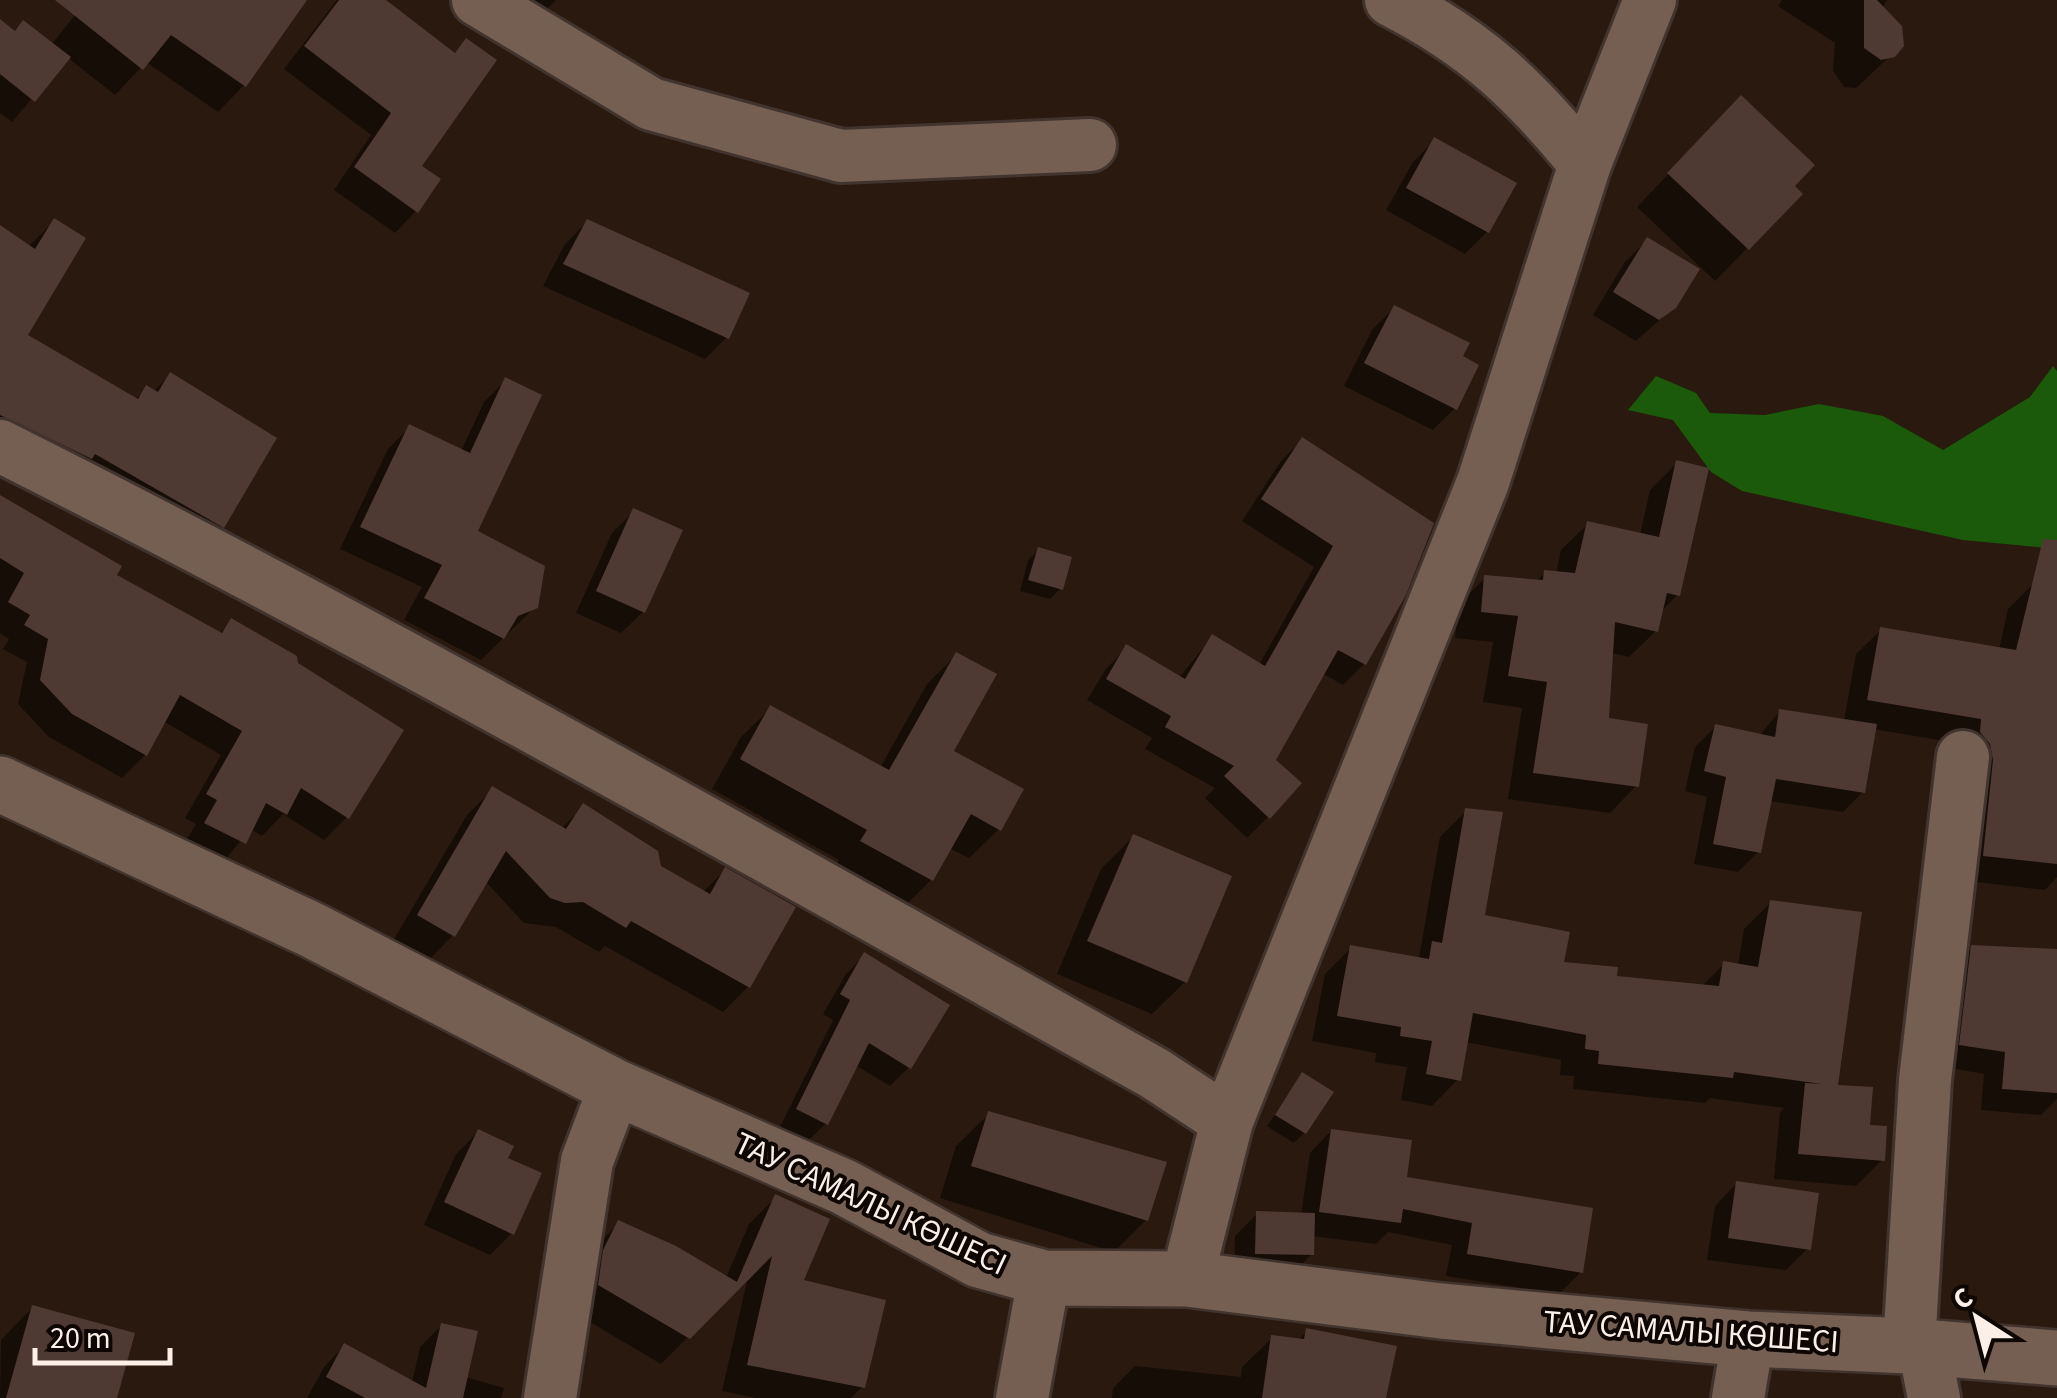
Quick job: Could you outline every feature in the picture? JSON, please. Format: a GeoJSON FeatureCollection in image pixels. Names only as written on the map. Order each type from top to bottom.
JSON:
{"type":"FeatureCollection","features":[{"type":"Feature","properties":{"kind":"street"},"geometry":{"type":"LineString","coordinates":[[478,0],[651,104],[841,156],[1090,145]]}},
{"type":"Feature","properties":{"kind":"street"},"geometry":{"type":"LineString","coordinates":[[1391,0],[1446,28],[1529,95],[1585,164]]}},
{"type":"Feature","properties":{"kind":"street"},"geometry":{"type":"LineString","coordinates":[[1187,1279],[1227,1121],[1483,482],[1585,164],[1650,0]]}},
{"type":"Feature","properties":{"kind":"street"},"geometry":{"type":"LineString","coordinates":[[0,446],[146,519],[629,780],[1154,1073],[1227,1121]]}},
{"type":"Feature","properties":{"kind":"street"},"geometry":{"type":"LineString","coordinates":[[1922,1364],[1925,1080],[1963,757]]}},
{"type":"Feature","properties":{"kind":"street","name":"ТАУ САМАЛЫ КӨШЕСІ"},"geometry":{"type":"LineString","coordinates":[[0,784],[312,930],[615,1087],[844,1187],[979,1260],[1044,1278],[1187,1279],[1422,1309],[1748,1340],[1922,1364],[2057,1358]]}},
{"type":"Feature","properties":{"kind":"street"},"geometry":{"type":"LineString","coordinates":[[550,1398],[587,1161],[615,1087]]}},
{"type":"Feature","properties":{"kind":"street"},"geometry":{"type":"LineString","coordinates":[[1022,1398],[1044,1278]]}},
{"type":"Feature","properties":{"kind":"street"},"geometry":{"type":"LineString","coordinates":[[1738,1398],[1748,1340]]}},
{"type":"Feature","properties":{"kind":"green space"},"geometry":{"type":"Polygon","coordinates":[[[2053,366],[2057,371],[2057,549],[1963,540],[1742,491],[1711,472],[1673,420],[1628,410],[1656,376],[1696,393],[1710,413],[1765,415],[1819,404],[1883,416],[1943,450],[2030,397],[2053,366]]]}},
{"type":"Feature","properties":{"kind":"building"},"geometry":{"type":"Polygon","coordinates":[[[55,0],[307,0],[246,87],[171,35],[143,70],[55,0]]]}},
{"type":"Feature","properties":{"kind":"building"},"geometry":{"type":"Polygon","coordinates":[[[339,0],[386,0],[455,53],[466,38],[497,60],[422,166],[441,179],[418,213],[354,167],[391,113],[304,46],[339,0]]]}},
{"type":"Feature","properties":{"kind":"building"},"geometry":{"type":"Polygon","coordinates":[[[1864,0],[1877,0],[1902,26],[1904,46],[1895,57],[1881,60],[1864,48],[1864,0]]]}},
{"type":"Feature","properties":{"kind":"building"},"geometry":{"type":"Polygon","coordinates":[[[0,19],[15,31],[23,20],[71,57],[35,102],[0,74],[0,19]]]}},
{"type":"Feature","properties":{"kind":"building"},"geometry":{"type":"Polygon","coordinates":[[[1741,95],[1815,165],[1795,186],[1803,194],[1749,250],[1667,173],[1741,95]]]}},
{"type":"Feature","properties":{"kind":"building"},"geometry":{"type":"Polygon","coordinates":[[[1434,137],[1517,183],[1489,233],[1406,188],[1434,137]]]}},
{"type":"Feature","properties":{"kind":"building"},"geometry":{"type":"Polygon","coordinates":[[[54,218],[86,238],[28,335],[138,399],[146,385],[158,392],[170,372],[277,438],[224,528],[95,454],[92,459],[0,415],[0,225],[35,249],[54,218]]]}},
{"type":"Feature","properties":{"kind":"building"},"geometry":{"type":"Polygon","coordinates":[[[587,219],[750,293],[729,339],[563,264],[587,219]]]}},
{"type":"Feature","properties":{"kind":"building"},"geometry":{"type":"Polygon","coordinates":[[[1647,237],[1700,269],[1676,308],[1659,320],[1613,292],[1647,237]]]}},
{"type":"Feature","properties":{"kind":"building"},"geometry":{"type":"Polygon","coordinates":[[[1394,305],[1470,343],[1463,356],[1479,365],[1457,410],[1364,363],[1394,305]]]}},
{"type":"Feature","properties":{"kind":"building"},"geometry":{"type":"Polygon","coordinates":[[[505,377],[542,395],[478,531],[545,566],[538,608],[518,616],[504,639],[424,598],[442,565],[360,527],[409,424],[470,453],[505,377]]]}},
{"type":"Feature","properties":{"kind":"building"},"geometry":{"type":"Polygon","coordinates":[[[1302,437],[1434,523],[1406,595],[1366,665],[1338,650],[1276,760],[1302,783],[1270,819],[1224,776],[1234,766],[1165,727],[1171,716],[1106,679],[1126,644],[1185,679],[1212,634],[1265,666],[1333,546],[1261,499],[1302,437]]]}},
{"type":"Feature","properties":{"kind":"building"},"geometry":{"type":"Polygon","coordinates":[[[1676,460],[1709,468],[1680,596],[1667,593],[1658,632],[1615,622],[1609,718],[1648,724],[1639,787],[1533,773],[1547,682],[1508,676],[1518,616],[1481,612],[1484,575],[1543,580],[1544,570],[1575,573],[1587,521],[1659,537],[1676,460]]]}},
{"type":"Feature","properties":{"kind":"building"},"geometry":{"type":"Polygon","coordinates":[[[0,495],[122,566],[117,575],[222,633],[231,618],[297,656],[298,663],[404,730],[349,819],[301,788],[287,815],[266,803],[246,844],[204,823],[217,800],[206,794],[242,731],[180,695],[147,756],[72,714],[40,680],[48,639],[24,625],[30,615],[8,602],[24,573],[0,558],[0,495]]]}},
{"type":"Feature","properties":{"kind":"building"},"geometry":{"type":"Polygon","coordinates":[[[633,508],[683,530],[645,613],[596,591],[633,508]]]}},
{"type":"Feature","properties":{"kind":"building"},"geometry":{"type":"Polygon","coordinates":[[[2043,539],[2057,540],[2057,864],[1983,856],[1993,760],[1990,744],[1980,732],[1981,719],[1867,700],[1880,627],[2016,650],[2043,539]]]}},
{"type":"Feature","properties":{"kind":"building"},"geometry":{"type":"Polygon","coordinates":[[[1038,547],[1072,557],[1063,590],[1028,580],[1038,547]]]}},
{"type":"Feature","properties":{"kind":"building"},"geometry":{"type":"Polygon","coordinates":[[[956,652],[997,674],[954,751],[1024,789],[1001,831],[971,814],[933,881],[860,841],[867,830],[740,759],[770,705],[889,770],[956,652]]]}},
{"type":"Feature","properties":{"kind":"building"},"geometry":{"type":"Polygon","coordinates":[[[1779,709],[1877,724],[1865,793],[1776,779],[1761,853],[1713,844],[1726,777],[1704,771],[1715,724],[1775,737],[1779,709]]]}},
{"type":"Feature","properties":{"kind":"building"},"geometry":{"type":"Polygon","coordinates":[[[492,786],[566,829],[583,803],[658,851],[661,866],[710,894],[725,867],[796,907],[750,988],[631,921],[626,928],[583,902],[565,903],[550,898],[506,851],[455,937],[417,915],[492,786]]]}},
{"type":"Feature","properties":{"kind":"building"},"geometry":{"type":"Polygon","coordinates":[[[1465,808],[1503,812],[1485,915],[1570,932],[1564,962],[1618,967],[1617,976],[1719,986],[1723,961],[1758,967],[1770,900],[1862,912],[1838,1085],[1873,1087],[1870,1125],[1887,1126],[1885,1161],[1798,1154],[1805,1083],[1822,1084],[1734,1072],[1733,1078],[1598,1064],[1599,1051],[1585,1049],[1586,1035],[1473,1013],[1461,1081],[1426,1074],[1432,1041],[1400,1036],[1401,1027],[1337,1016],[1350,945],[1429,959],[1432,941],[1442,943],[1465,808]]]}},
{"type":"Feature","properties":{"kind":"building"},"geometry":{"type":"Polygon","coordinates":[[[1133,834],[1232,876],[1187,983],[1087,941],[1133,834]]]}},
{"type":"Feature","properties":{"kind":"building"},"geometry":{"type":"Polygon","coordinates":[[[1971,945],[2057,949],[2057,1093],[2002,1089],[2005,1052],[1959,1045],[1971,945]]]}},
{"type":"Feature","properties":{"kind":"building"},"geometry":{"type":"Polygon","coordinates":[[[864,952],[950,1005],[911,1069],[869,1043],[828,1125],[796,1109],[850,1000],[840,994],[864,952]]]}},
{"type":"Feature","properties":{"kind":"building"},"geometry":{"type":"Polygon","coordinates":[[[1302,1072],[1334,1092],[1306,1134],[1275,1115],[1302,1072]]]}},
{"type":"Feature","properties":{"kind":"building"},"geometry":{"type":"Polygon","coordinates":[[[988,1111],[1167,1162],[1148,1221],[971,1166],[988,1111]]]}},
{"type":"Feature","properties":{"kind":"building"},"geometry":{"type":"Polygon","coordinates":[[[478,1129],[514,1146],[508,1158],[542,1173],[514,1235],[444,1202],[478,1129]]]}},
{"type":"Feature","properties":{"kind":"building"},"geometry":{"type":"Polygon","coordinates":[[[1331,1129],[1412,1140],[1407,1177],[1593,1208],[1583,1273],[1467,1254],[1472,1223],[1403,1209],[1401,1223],[1319,1212],[1331,1129]]]}},
{"type":"Feature","properties":{"kind":"building"},"geometry":{"type":"Polygon","coordinates":[[[1736,1181],[1819,1193],[1811,1250],[1728,1238],[1736,1181]]]}},
{"type":"Feature","properties":{"kind":"building"},"geometry":{"type":"Polygon","coordinates":[[[775,1194],[830,1219],[804,1280],[886,1300],[865,1388],[747,1365],[772,1256],[690,1339],[598,1285],[603,1250],[618,1220],[676,1246],[737,1282],[775,1194]]]}},
{"type":"Feature","properties":{"kind":"building"},"geometry":{"type":"Polygon","coordinates":[[[1256,1211],[1315,1213],[1314,1255],[1255,1254],[1256,1211]]]}},
{"type":"Feature","properties":{"kind":"building"},"geometry":{"type":"Polygon","coordinates":[[[32,1305],[135,1333],[117,1398],[6,1398],[32,1305]]]}},
{"type":"Feature","properties":{"kind":"building"},"geometry":{"type":"Polygon","coordinates":[[[441,1323],[478,1331],[463,1398],[365,1398],[326,1377],[344,1343],[426,1388],[441,1323]]]}},
{"type":"Feature","properties":{"kind":"building"},"geometry":{"type":"Polygon","coordinates":[[[1306,1328],[1397,1346],[1386,1398],[1262,1398],[1271,1335],[1304,1339],[1306,1328]]]}}]}
